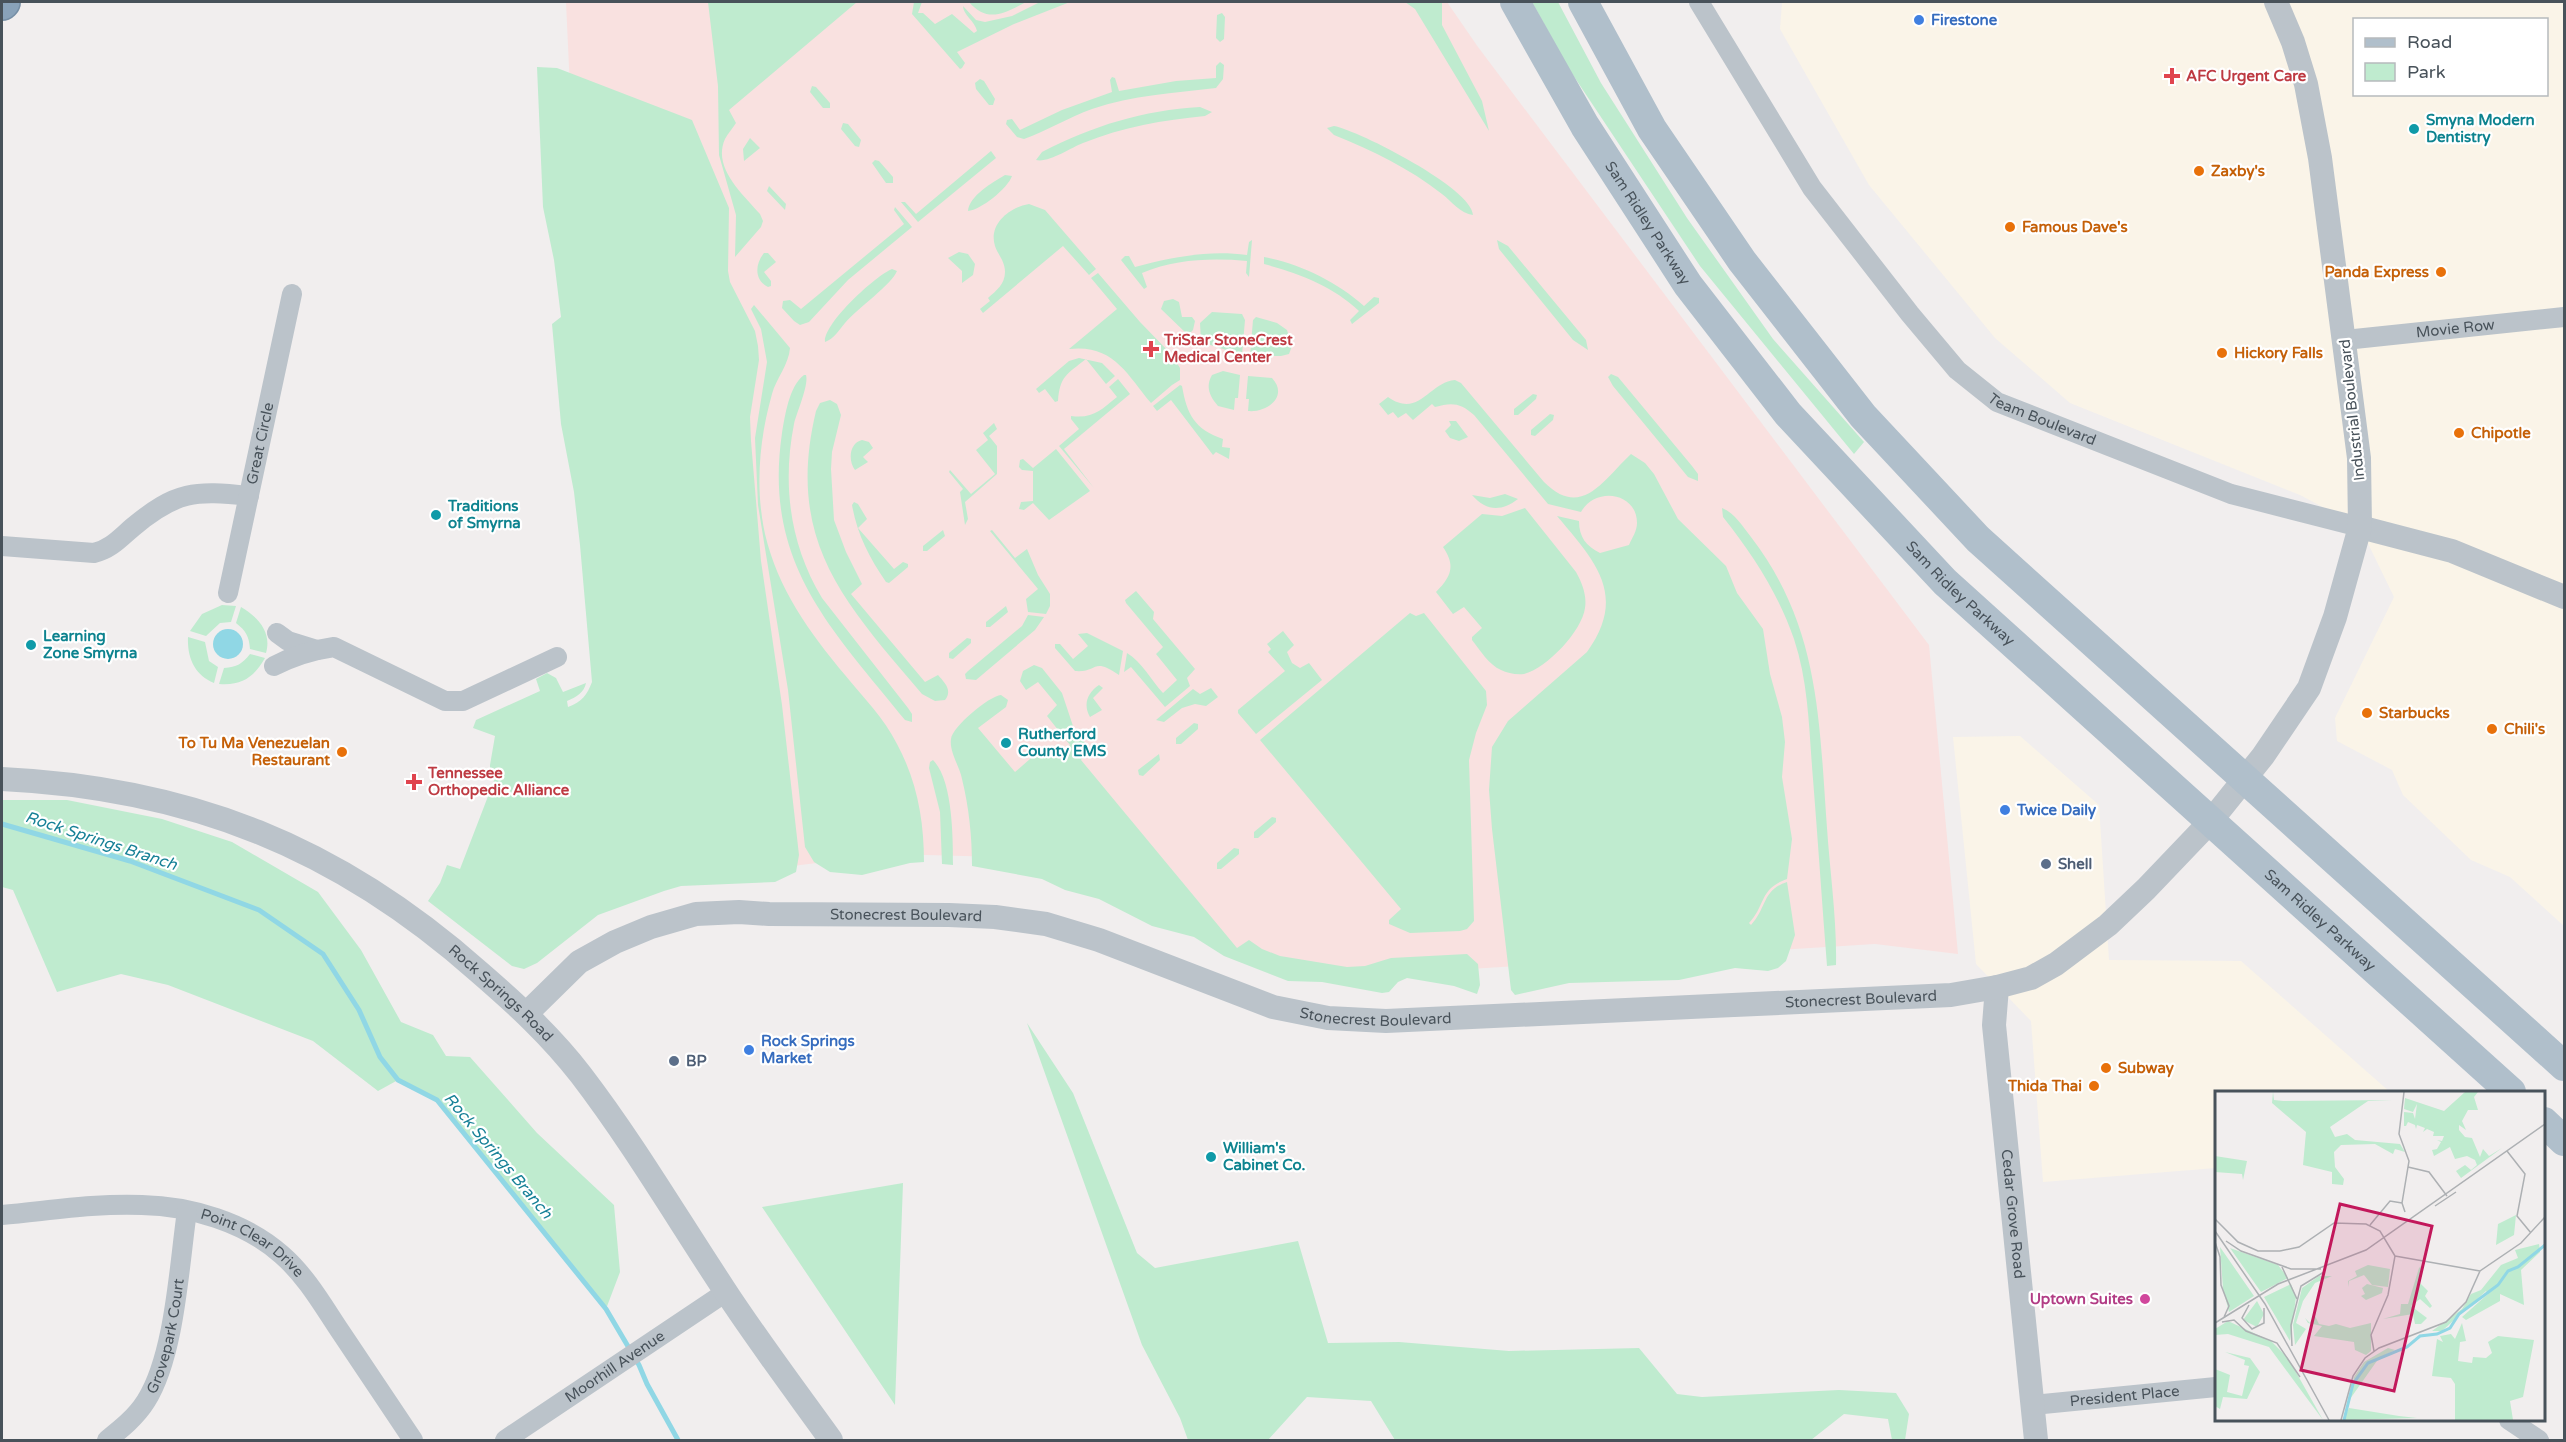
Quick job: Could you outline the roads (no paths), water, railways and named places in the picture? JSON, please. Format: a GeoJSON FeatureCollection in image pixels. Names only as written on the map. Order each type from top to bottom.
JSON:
{"type":"FeatureCollection","features":[{"type":"Feature","properties":{"kind":"main road","name":"Sam Ridley Parkway"},"geometry":{"type":"LineString","coordinates":[[1515,2],[1586,126],[1688,285],[1788,414],[1945,582],[2510,1091]]}},
{"type":"Feature","properties":{"kind":"main road"},"geometry":{"type":"LineString","coordinates":[[1583,2],[1652,129],[1742,261],[1863,416],[1978,539],[2565,1066]]}},
{"type":"Feature","properties":{"kind":"main road"},"geometry":{"type":"LineString","coordinates":[[2545,1123],[2565,1141]]}},
{"type":"Feature","properties":{"kind":"street","name":"Team Boulevard"},"geometry":{"type":"LineString","coordinates":[[1699,2],[1812,188],[1910,314],[1957,370],[1997,402],[2231,494],[2452,550],[2565,597]]}},
{"type":"Feature","properties":{"kind":"street","name":"Industrial Boulevard"},"geometry":{"type":"LineString","coordinates":[[2210,822],[2246,780],[2309,688],[2335,616],[2360,527],[2359,458],[2320,158],[2306,84],[2293,42],[2276,2]]}},
{"type":"Feature","properties":{"kind":"street","name":"Great Circle"},"geometry":{"type":"LineString","coordinates":[[228,593],[292,294]]}},
{"type":"Feature","properties":{"kind":"street","name":"Movie Row"},"geometry":{"type":"LineString","coordinates":[[2345,340],[2565,317]]}},
{"type":"Feature","properties":{"kind":"street"},"geometry":{"type":"LineString","coordinates":[[2,546],[94,553],[115,544],[146,517],[177,497],[210,492],[249,496]]}},
{"type":"Feature","properties":{"kind":"street"},"geometry":{"type":"LineString","coordinates":[[277,633],[288,641],[317,650]]}},
{"type":"Feature","properties":{"kind":"street"},"geometry":{"type":"LineString","coordinates":[[274,666],[317,650],[334,647],[445,701],[463,702],[557,657]]}},
{"type":"Feature","properties":{"kind":"street","name":"Rock Springs Road"},"geometry":{"type":"LineString","coordinates":[[2,779],[85,786],[165,801],[243,825],[313,855],[394,903],[440,936],[527,1013],[581,1075],[726,1292],[831,1440]]}},
{"type":"Feature","properties":{"kind":"street","name":"Stonecrest Boulevard"},"geometry":{"type":"LineString","coordinates":[[527,1013],[579,962],[615,942],[651,927],[696,914],[739,912],[949,915],[995,917],[1046,924],[1100,940],[1273,1007],[1328,1018],[1386,1022],[1939,996],[1996,987],[2031,978],[2056,964],[2108,925],[2210,822]]}},
{"type":"Feature","properties":{"kind":"street","name":"Cedar Grove Road"},"geometry":{"type":"LineString","coordinates":[[1996,987],[1994,1025],[2036,1440]]}},
{"type":"Feature","properties":{"kind":"street","name":"Point Clear Drive"},"geometry":{"type":"LineString","coordinates":[[2,1215],[106,1205],[145,1205],[187,1211],[220,1220],[251,1233],[282,1255],[309,1284],[413,1440]]}},
{"type":"Feature","properties":{"kind":"street","name":"Grovepark Court"},"geometry":{"type":"LineString","coordinates":[[107,1440],[128,1423],[146,1402],[158,1377],[168,1341],[187,1211]]}},
{"type":"Feature","properties":{"kind":"street","name":"Moorhill Avenue"},"geometry":{"type":"LineString","coordinates":[[505,1440],[726,1292]]}},
{"type":"Feature","properties":{"kind":"street","name":"President Place"},"geometry":{"type":"LineString","coordinates":[[2033,1405],[2215,1388]]}},
{"type":"Feature","properties":{"kind":"street"},"geometry":{"type":"LineString","coordinates":[[2512,1421],[2539,1440]]}},
{"type":"Feature","properties":{"kind":"water"},"geometry":{"type":"Polygon","coordinates":[[[228,629],[234,630],[242,638],[242,650],[234,658],[228,659],[222,658],[214,650],[213,644],[214,638],[222,630],[228,629]]]}},
{"type":"Feature","properties":{"kind":"waterway","name":"Rock Springs Branch"},"geometry":{"type":"LineString","coordinates":[[2,824],[130,861],[259,910],[323,954],[359,1010],[380,1057],[398,1080],[437,1100],[606,1309],[639,1365],[678,1440]]}},
{"type":"Feature","properties":{"kind":"place","name":"Firestone"},"geometry":{"type":"Point","coordinates":[1919,20]}},
{"type":"Feature","properties":{"kind":"place","name":"AFC Urgent Care"},"geometry":{"type":"Point","coordinates":[2172,76]}},
{"type":"Feature","properties":{"kind":"place","name":"Smyna Modern Dentistry"},"geometry":{"type":"Point","coordinates":[2414,129]}},
{"type":"Feature","properties":{"kind":"place","name":"Zaxby's"},"geometry":{"type":"Point","coordinates":[2199,171]}},
{"type":"Feature","properties":{"kind":"place","name":"Famous Dave's"},"geometry":{"type":"Point","coordinates":[2010,227]}},
{"type":"Feature","properties":{"kind":"place","name":"Panda Express"},"geometry":{"type":"Point","coordinates":[2441,272]}},
{"type":"Feature","properties":{"kind":"place","name":"TriStar StoneCrest Medical Center"},"geometry":{"type":"Point","coordinates":[1151,349]}},
{"type":"Feature","properties":{"kind":"place","name":"Hickory Falls"},"geometry":{"type":"Point","coordinates":[2222,353]}},
{"type":"Feature","properties":{"kind":"place","name":"Chipotle"},"geometry":{"type":"Point","coordinates":[2459,433]}},
{"type":"Feature","properties":{"kind":"place","name":"Traditions of Smyrna"},"geometry":{"type":"Point","coordinates":[436,515]}},
{"type":"Feature","properties":{"kind":"place","name":"Learning Zone Smyrna"},"geometry":{"type":"Point","coordinates":[31,645]}},
{"type":"Feature","properties":{"kind":"place","name":"Starbucks"},"geometry":{"type":"Point","coordinates":[2367,713]}},
{"type":"Feature","properties":{"kind":"place","name":"Chili's"},"geometry":{"type":"Point","coordinates":[2492,729]}},
{"type":"Feature","properties":{"kind":"place","name":"Rutherford County EMS"},"geometry":{"type":"Point","coordinates":[1006,743]}},
{"type":"Feature","properties":{"kind":"place","name":"To Tu Ma Venezuelan Restaurant"},"geometry":{"type":"Point","coordinates":[342,752]}},
{"type":"Feature","properties":{"kind":"place","name":"Tennessee Orthopedic Alliance"},"geometry":{"type":"Point","coordinates":[414,782]}},
{"type":"Feature","properties":{"kind":"place","name":"Twice Daily"},"geometry":{"type":"Point","coordinates":[2005,810]}},
{"type":"Feature","properties":{"kind":"place","name":"Shell"},"geometry":{"type":"Point","coordinates":[2046,864]}},
{"type":"Feature","properties":{"kind":"place","name":"Rock Springs Market"},"geometry":{"type":"Point","coordinates":[749,1050]}},
{"type":"Feature","properties":{"kind":"place","name":"BP"},"geometry":{"type":"Point","coordinates":[674,1061]}},
{"type":"Feature","properties":{"kind":"place","name":"Subway"},"geometry":{"type":"Point","coordinates":[2106,1068]}},
{"type":"Feature","properties":{"kind":"place","name":"Thida Thai"},"geometry":{"type":"Point","coordinates":[2094,1086]}},
{"type":"Feature","properties":{"kind":"place","name":"William's Cabinet Co."},"geometry":{"type":"Point","coordinates":[1211,1157]}},
{"type":"Feature","properties":{"kind":"place","name":"Uptown Suites"},"geometry":{"type":"Point","coordinates":[2145,1299]}}]}
